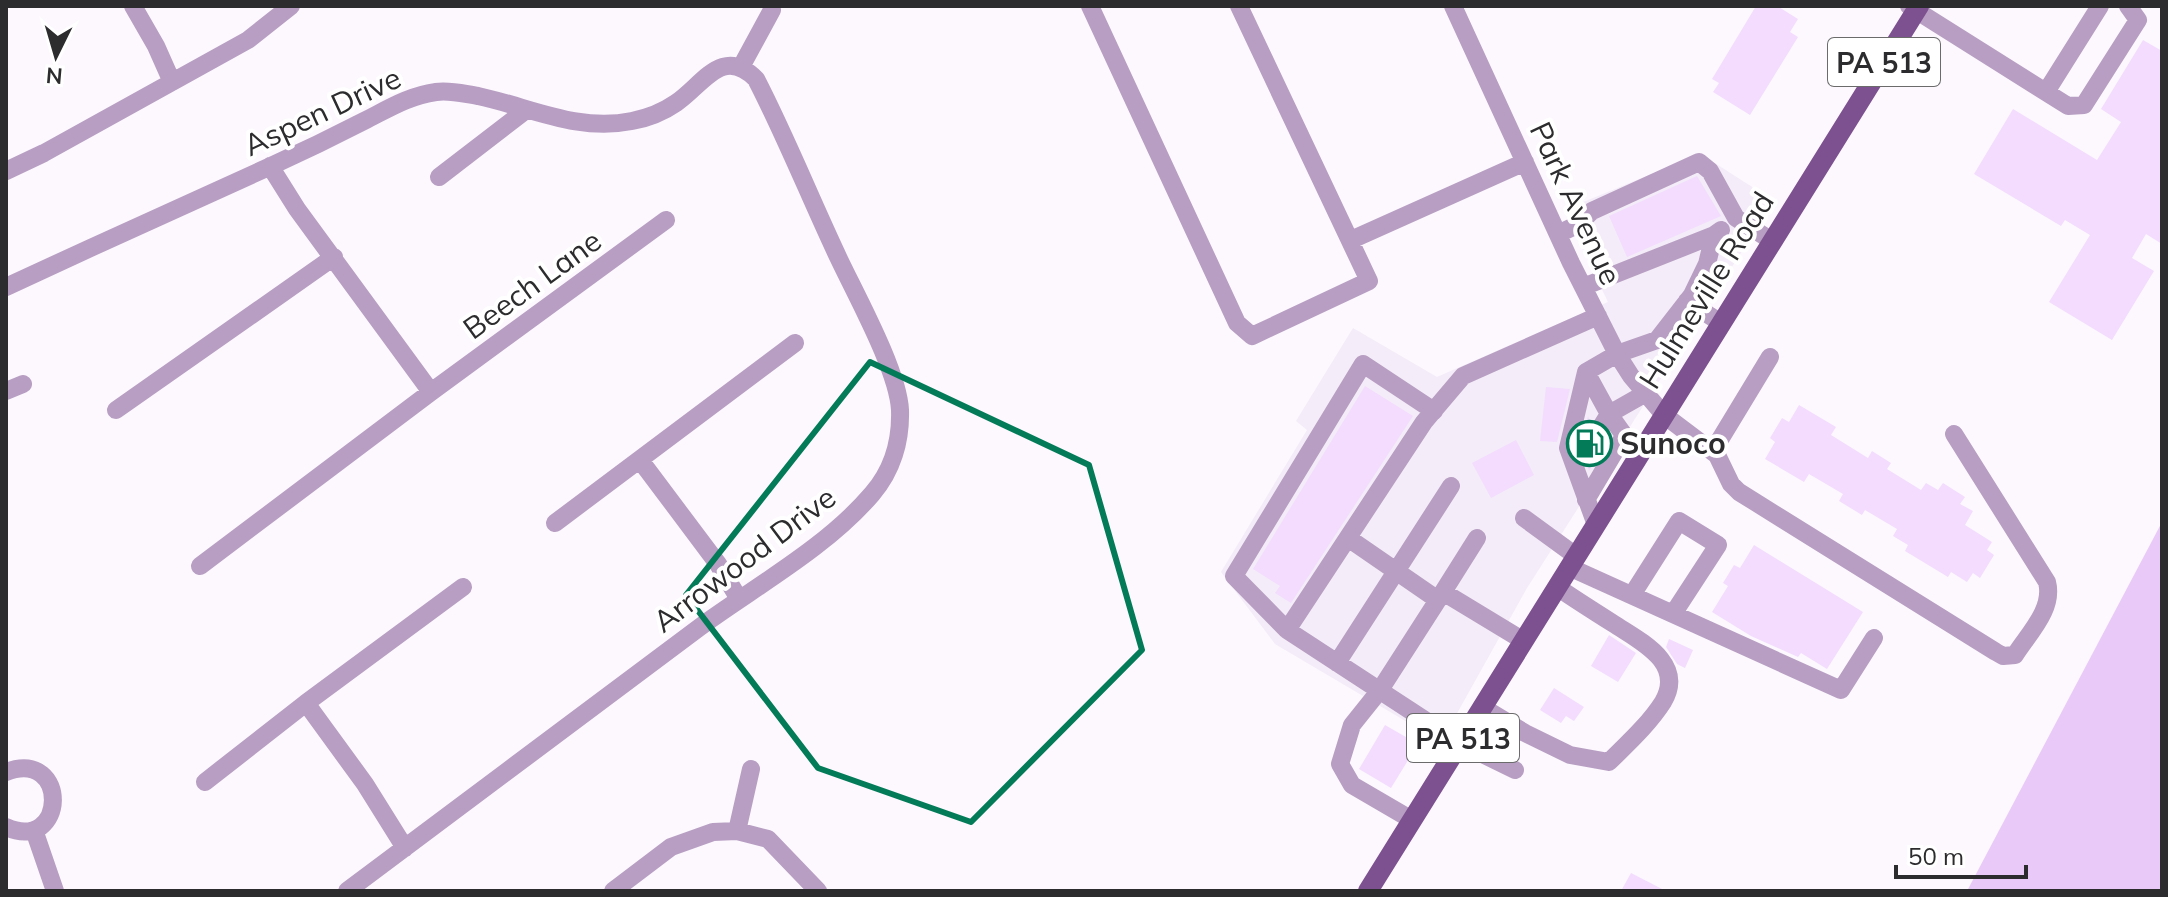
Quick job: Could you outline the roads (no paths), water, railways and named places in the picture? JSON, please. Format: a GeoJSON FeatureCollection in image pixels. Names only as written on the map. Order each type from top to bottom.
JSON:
{"type":"FeatureCollection","features":[{"type":"Feature","properties":{"kind":"main road","name":"Hulmeville Road"},"geometry":{"type":"LineString","coordinates":[[1368,891],[1915,7]]}},
{"type":"Feature","properties":{"kind":"street"},"geometry":{"type":"LineString","coordinates":[[133,6],[172,82]]}},
{"type":"Feature","properties":{"kind":"street"},"geometry":{"type":"LineString","coordinates":[[6,171],[248,40],[291,6]]}},
{"type":"Feature","properties":{"kind":"street"},"geometry":{"type":"LineString","coordinates":[[1090,6],[1237,323],[1252,336],[1369,281],[1239,6]]}},
{"type":"Feature","properties":{"kind":"street","name":"Park Avenue"},"geometry":{"type":"LineString","coordinates":[[1453,6],[1617,354],[1664,415],[1713,451]]}},
{"type":"Feature","properties":{"kind":"street"},"geometry":{"type":"LineString","coordinates":[[2046,92],[2100,6]]}},
{"type":"Feature","properties":{"kind":"street"},"geometry":{"type":"LineString","coordinates":[[1915,7],[2068,106],[2084,105],[2138,20],[2128,6]]}},
{"type":"Feature","properties":{"kind":"street"},"geometry":{"type":"LineString","coordinates":[[741,67],[772,10]]}},
{"type":"Feature","properties":{"kind":"street","name":"Aspen Drive"},"geometry":{"type":"LineString","coordinates":[[6,287],[194,198],[270,166],[395,103],[417,96],[456,92],[591,125],[641,120],[676,103],[713,70],[724,66],[741,67]]}},
{"type":"Feature","properties":{"kind":"street","name":"Arrowood Drive"},"geometry":{"type":"LineString","coordinates":[[347,891],[810,549],[871,495],[893,461],[899,435],[900,409],[895,387],[875,336],[765,97],[756,79],[741,67]]}},
{"type":"Feature","properties":{"kind":"street"},"geometry":{"type":"LineString","coordinates":[[439,177],[526,110]]}},
{"type":"Feature","properties":{"kind":"street"},"geometry":{"type":"LineString","coordinates":[[1351,240],[1525,162]]}},
{"type":"Feature","properties":{"kind":"street"},"geometry":{"type":"LineString","coordinates":[[1558,234],[1579,224],[1592,211],[1699,162],[1710,171],[1736,218],[1772,241]]}},
{"type":"Feature","properties":{"kind":"street"},"geometry":{"type":"LineString","coordinates":[[270,166],[297,209],[431,392]]}},
{"type":"Feature","properties":{"kind":"street"},"geometry":{"type":"LineString","coordinates":[[1583,287],[1714,235],[1736,218]]}},
{"type":"Feature","properties":{"kind":"street","name":"Beech Lane"},"geometry":{"type":"LineString","coordinates":[[200,566],[666,220]]}},
{"type":"Feature","properties":{"kind":"street"},"geometry":{"type":"LineString","coordinates":[[1596,525],[1586,500],[1579,462],[1568,448],[1586,372],[1617,354],[1657,340],[1687,301],[1707,264],[1714,235]]}},
{"type":"Feature","properties":{"kind":"street"},"geometry":{"type":"LineString","coordinates":[[116,410],[334,257]]}},
{"type":"Feature","properties":{"kind":"street"},"geometry":{"type":"LineString","coordinates":[[1687,301],[1721,323]]}},
{"type":"Feature","properties":{"kind":"street"},"geometry":{"type":"LineString","coordinates":[[1287,630],[1434,411],[1463,376],[1598,316]]}},
{"type":"Feature","properties":{"kind":"street"},"geometry":{"type":"LineString","coordinates":[[555,523],[795,343]]}},
{"type":"Feature","properties":{"kind":"street"},"geometry":{"type":"LineString","coordinates":[[1770,357],[1713,451],[1731,484],[1739,492],[1996,652],[2015,655],[2049,603],[2050,592],[2047,582],[1954,434]]}},
{"type":"Feature","properties":{"kind":"street"},"geometry":{"type":"LineString","coordinates":[[1434,411],[1363,364],[1234,576],[1287,630],[1460,743],[1515,770]]}},
{"type":"Feature","properties":{"kind":"street"},"geometry":{"type":"LineString","coordinates":[[1586,372],[1609,414],[1639,456]]}},
{"type":"Feature","properties":{"kind":"street"},"geometry":{"type":"LineString","coordinates":[[1596,435],[1609,414],[1646,393]]}},
{"type":"Feature","properties":{"kind":"street"},"geometry":{"type":"LineString","coordinates":[[1586,500],[1624,436]]}},
{"type":"Feature","properties":{"kind":"street"},"geometry":{"type":"LineString","coordinates":[[640,460],[718,564],[739,599]]}},
{"type":"Feature","properties":{"kind":"street"},"geometry":{"type":"LineString","coordinates":[[1337,663],[1451,486]]}},
{"type":"Feature","properties":{"kind":"street"},"geometry":{"type":"LineString","coordinates":[[1524,518],[1573,561],[1632,595],[1841,690],[1874,638]]}},
{"type":"Feature","properties":{"kind":"street"},"geometry":{"type":"LineString","coordinates":[[1632,595],[1679,521],[1718,545],[1673,614]]}},
{"type":"Feature","properties":{"kind":"street"},"geometry":{"type":"LineString","coordinates":[[1348,538],[1396,571],[1524,641]]}},
{"type":"Feature","properties":{"kind":"street"},"geometry":{"type":"LineString","coordinates":[[1412,820],[1352,785],[1340,764],[1352,725],[1380,690],[1477,538]]}},
{"type":"Feature","properties":{"kind":"street"},"geometry":{"type":"LineString","coordinates":[[205,782],[463,587]]}},
{"type":"Feature","properties":{"kind":"street"},"geometry":{"type":"LineString","coordinates":[[1482,707],[1570,755],[1609,762],[1635,737],[1664,700],[1669,683],[1668,671],[1645,641],[1557,587]]}},
{"type":"Feature","properties":{"kind":"street"},"geometry":{"type":"LineString","coordinates":[[306,703],[365,784],[405,848]]}},
{"type":"Feature","properties":{"kind":"street"},"geometry":{"type":"LineString","coordinates":[[737,831],[751,769]]}},
{"type":"Feature","properties":{"kind":"street"},"geometry":{"type":"LineString","coordinates":[[6,772],[34,770],[49,783],[54,801],[45,823],[34,830],[16,831],[6,827]]}},
{"type":"Feature","properties":{"kind":"street"},"geometry":{"type":"LineString","coordinates":[[34,830],[55,891]]}},
{"type":"Feature","properties":{"kind":"street"},"geometry":{"type":"LineString","coordinates":[[613,891],[671,847],[713,832],[737,831],[768,839],[818,891]]}},
{"type":"Feature","properties":{"kind":"tunnel"},"geometry":{"type":"LineString","coordinates":[[1582,456],[1596,435]]}},
{"type":"Feature","properties":{"kind":"place","name":"Sunoco"},"geometry":{"type":"Point","coordinates":[1589,443]}}]}
